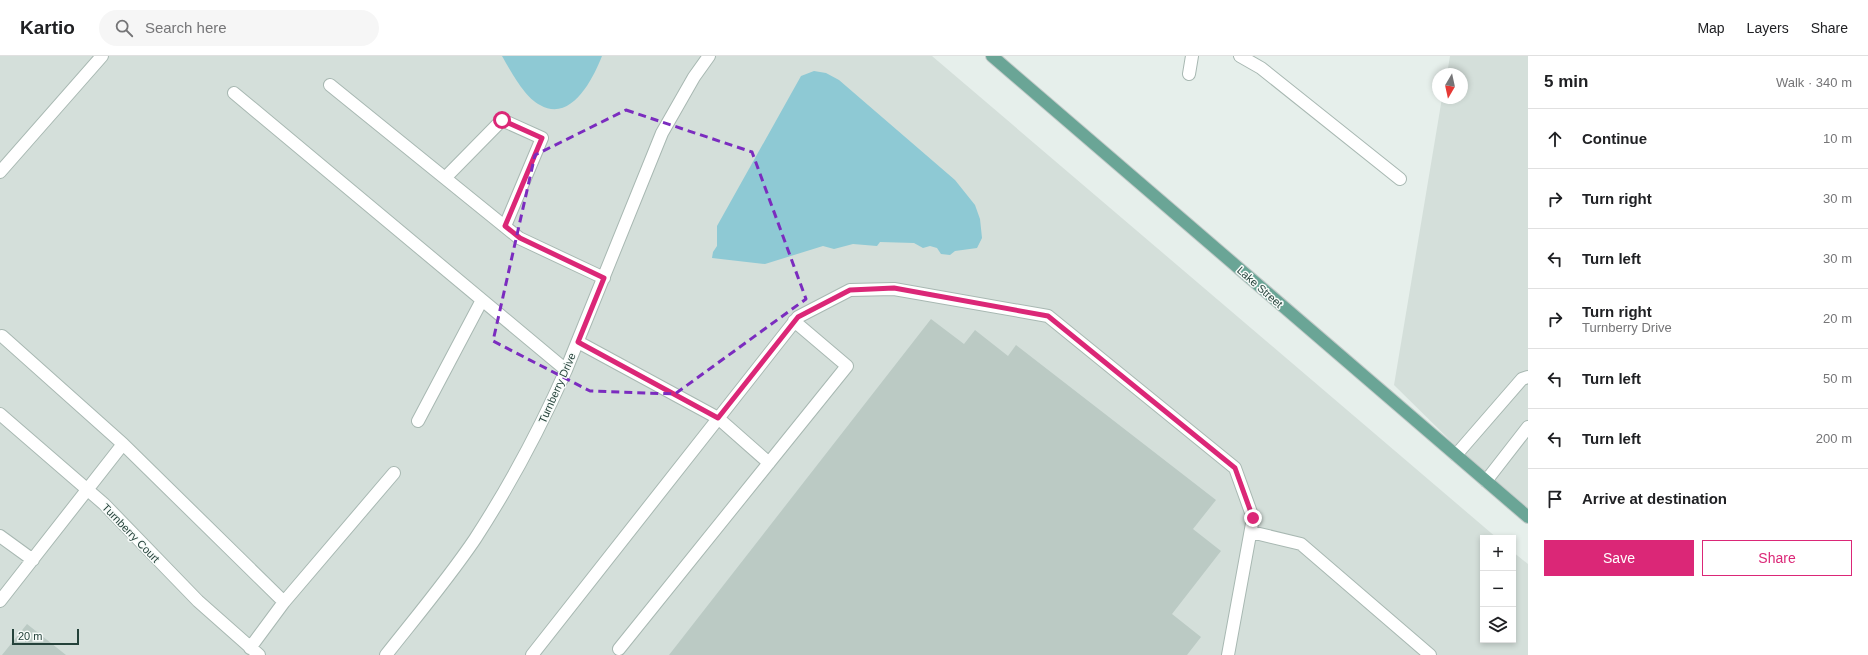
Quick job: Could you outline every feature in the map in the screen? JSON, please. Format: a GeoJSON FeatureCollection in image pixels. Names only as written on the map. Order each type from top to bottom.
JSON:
{"type":"FeatureCollection","features":[{"type":"Feature","properties":{"kind":"main road","name":"Lake Street"},"geometry":{"type":"LineString","coordinates":[[992,56],[1528,517]]}},
{"type":"Feature","properties":{"kind":"street"},"geometry":{"type":"LineString","coordinates":[[0,172],[102,56]]}},
{"type":"Feature","properties":{"kind":"street","name":"Turnberry Drive"},"geometry":{"type":"LineString","coordinates":[[386,655],[474,539],[518,469],[550,407],[578,342],[662,133],[694,77],[709,56]]}},
{"type":"Feature","properties":{"kind":"street"},"geometry":{"type":"LineString","coordinates":[[1189,74],[1192,56]]}},
{"type":"Feature","properties":{"kind":"street"},"geometry":{"type":"LineString","coordinates":[[1240,56],[1261,68],[1400,179]]}},
{"type":"Feature","properties":{"kind":"street"},"geometry":{"type":"LineString","coordinates":[[330,85],[520,238],[604,278]]}},
{"type":"Feature","properties":{"kind":"street"},"geometry":{"type":"LineString","coordinates":[[234,93],[566,370]]}},
{"type":"Feature","properties":{"kind":"street"},"geometry":{"type":"LineString","coordinates":[[445,178],[502,120],[542,138],[505,226]]}},
{"type":"Feature","properties":{"kind":"street"},"geometry":{"type":"LineString","coordinates":[[532,655],[794,321],[798,317],[850,290],[894,288],[1048,316],[1235,468],[1253,518],[1228,655]]}},
{"type":"Feature","properties":{"kind":"street"},"geometry":{"type":"LineString","coordinates":[[418,421],[482,300]]}},
{"type":"Feature","properties":{"kind":"street"},"geometry":{"type":"LineString","coordinates":[[619,649],[847,366],[794,321]]}},
{"type":"Feature","properties":{"kind":"street"},"geometry":{"type":"LineString","coordinates":[[2,336],[123,444],[284,602]]}},
{"type":"Feature","properties":{"kind":"street"},"geometry":{"type":"LineString","coordinates":[[578,342],[718,418],[769,463]]}},
{"type":"Feature","properties":{"kind":"street"},"geometry":{"type":"LineString","coordinates":[[1456,455],[1522,379],[1528,378]]}},
{"type":"Feature","properties":{"kind":"street","name":"Turnberry Court"},"geometry":{"type":"LineString","coordinates":[[0,414],[104,504],[198,601],[254,651]]}},
{"type":"Feature","properties":{"kind":"street"},"geometry":{"type":"LineString","coordinates":[[1486,481],[1528,427]]}},
{"type":"Feature","properties":{"kind":"street"},"geometry":{"type":"LineString","coordinates":[[0,601],[123,444]]}},
{"type":"Feature","properties":{"kind":"street"},"geometry":{"type":"LineString","coordinates":[[254,651],[284,602],[394,473]]}},
{"type":"Feature","properties":{"kind":"street"},"geometry":{"type":"LineString","coordinates":[[1250,532],[1301,544],[1430,655]]}},
{"type":"Feature","properties":{"kind":"street"},"geometry":{"type":"LineString","coordinates":[[0,536],[33,560]]}},
{"type":"Feature","properties":{"kind":"highlighted area"},"geometry":{"type":"Polygon","coordinates":[[[626,110],[752,152],[806,299],[675,394],[590,391],[493,341],[535,155],[626,110]]]}},
{"type":"Feature","properties":{"kind":"shaded area"},"geometry":{"type":"Polygon","coordinates":[[[0,56],[932,56],[1493,535],[1480,535],[1480,643],[1516,643],[1516,554],[1528,564],[1528,655],[0,655],[0,56]]]}},
{"type":"Feature","properties":{"kind":"shaded area"},"geometry":{"type":"Polygon","coordinates":[[[1450,56],[1528,56],[1528,509],[1465,455],[1394,385],[1441,104],[1468,104],[1468,68],[1448,68],[1450,56]]]}},
{"type":"Feature","properties":{"kind":"water"},"geometry":{"type":"Polygon","coordinates":[[[502,56],[602,56],[593,76],[579,96],[562,108],[551,109],[534,101],[523,90],[502,56]]]}},
{"type":"Feature","properties":{"kind":"water"},"geometry":{"type":"Polygon","coordinates":[[[814,71],[826,73],[839,80],[955,180],[975,205],[980,219],[982,238],[977,248],[955,251],[950,255],[941,254],[937,248],[930,246],[923,248],[914,243],[880,242],[877,246],[853,244],[834,249],[823,246],[765,264],[712,258],[713,252],[717,246],[717,226],[801,76],[814,71]]]}},
{"type":"Feature","properties":{"kind":"building"},"geometry":{"type":"Polygon","coordinates":[[[931,319],[964,344],[975,330],[1008,356],[1016,345],[1216,500],[1193,529],[1221,551],[1172,614],[1201,637],[1187,655],[669,655],[931,319]]]}},
{"type":"Feature","properties":{"kind":"building"},"geometry":{"type":"Polygon","coordinates":[[[27,624],[66,655],[2,655],[27,624]]]}},
{"type":"Feature","properties":{"kind":"route"},"geometry":{"type":"LineString","coordinates":[[502,120],[542,138],[505,226],[520,238],[604,278],[578,342],[718,418],[798,317],[850,290],[894,288],[1048,316],[1235,468],[1253,518]]}}]}
